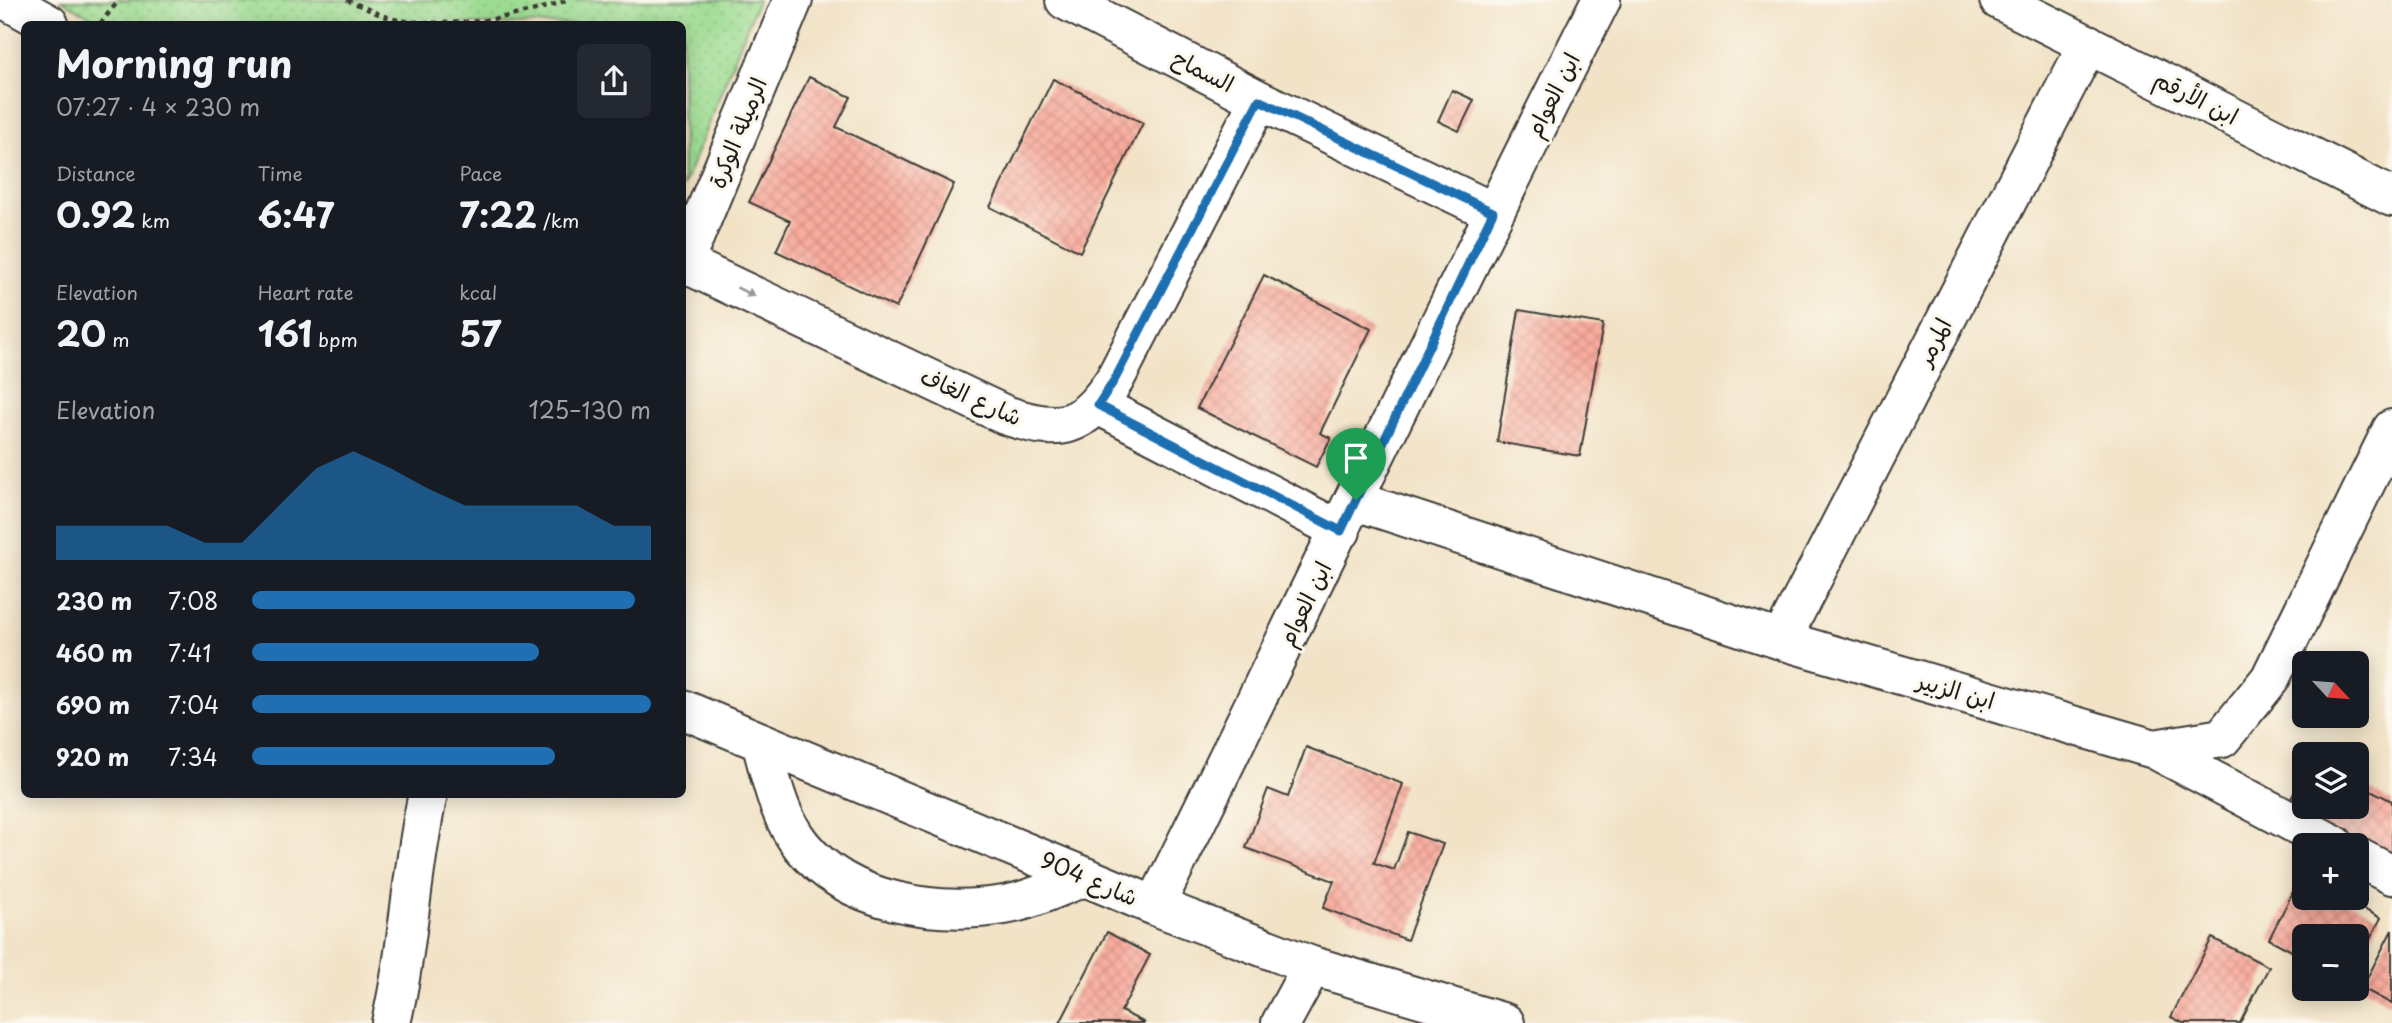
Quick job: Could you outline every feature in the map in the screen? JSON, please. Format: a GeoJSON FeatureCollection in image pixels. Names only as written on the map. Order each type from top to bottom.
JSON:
{"type":"FeatureCollection","features":[{"type":"Feature","properties":{"kind":"street"},"geometry":{"type":"LineString","coordinates":[[6,0],[44,21]]}},
{"type":"Feature","properties":{"kind":"street","name":"الرميلة الوكرة"},"geometry":{"type":"LineString","coordinates":[[686,258],[793,0]]}},
{"type":"Feature","properties":{"kind":"street","name":"السماح"},"geometry":{"type":"LineString","coordinates":[[1065,0],[1259,100],[1493,212]]}},
{"type":"Feature","properties":{"kind":"street","name":"ابن العوام"},"geometry":{"type":"LineString","coordinates":[[1155,906],[1348,516],[1493,212],[1601,0]]}},
{"type":"Feature","properties":{"kind":"street","name":"ابن الأرقم"},"geometry":{"type":"LineString","coordinates":[[1999,0],[2392,197]]}},
{"type":"Feature","properties":{"kind":"street","name":"المرمر"},"geometry":{"type":"LineString","coordinates":[[1781,640],[2088,44]]}},
{"type":"Feature","properties":{"kind":"street","name":"شارع الغاف"},"geometry":{"type":"LineString","coordinates":[[686,266],[1016,419],[1037,426],[1075,423],[1098,405],[1115,379],[1259,100]]}},
{"type":"Feature","properties":{"kind":"street","name":"ابن الزبير"},"geometry":{"type":"LineString","coordinates":[[1098,405],[1348,516],[2154,749],[2222,738],[2270,679],[2392,429]]}},
{"type":"Feature","properties":{"kind":"street","name":"شارع 904"},"geometry":{"type":"LineString","coordinates":[[686,711],[1155,906],[1312,966],[1505,1023]]}},
{"type":"Feature","properties":{"kind":"street"},"geometry":{"type":"LineString","coordinates":[[761,742],[781,812],[800,845],[821,867],[855,887],[898,902],[946,909],[1006,905],[1085,877]]}},
{"type":"Feature","properties":{"kind":"street"},"geometry":{"type":"LineString","coordinates":[[2154,749],[2312,833]]}},
{"type":"Feature","properties":{"kind":"street"},"geometry":{"type":"LineString","coordinates":[[391,1023],[408,937],[415,851],[427,798]]}},
{"type":"Feature","properties":{"kind":"street"},"geometry":{"type":"LineString","coordinates":[[2369,863],[2392,875]]}},
{"type":"Feature","properties":{"kind":"street"},"geometry":{"type":"LineString","coordinates":[[1281,1023],[1312,966]]}},
{"type":"Feature","properties":{"kind":"path"},"geometry":{"type":"LineString","coordinates":[[102,21],[119,0]]}},
{"type":"Feature","properties":{"kind":"path"},"geometry":{"type":"LineString","coordinates":[[348,0],[396,20],[419,21]]}},
{"type":"Feature","properties":{"kind":"path"},"geometry":{"type":"LineString","coordinates":[[480,21],[519,16],[568,0]]}},
{"type":"Feature","properties":{"kind":"green space"},"geometry":{"type":"Polygon","coordinates":[[[61,0],[758,0],[686,180],[686,21],[98,21],[61,0]]]}},
{"type":"Feature","properties":{"kind":"building"},"geometry":{"type":"Polygon","coordinates":[[[809,77],[851,97],[836,127],[954,184],[896,308],[776,251],[790,221],[749,202],[809,77]]]}},
{"type":"Feature","properties":{"kind":"building"},"geometry":{"type":"Polygon","coordinates":[[[1053,79],[1143,123],[1080,252],[990,207],[1053,79]]]}},
{"type":"Feature","properties":{"kind":"building"},"geometry":{"type":"Polygon","coordinates":[[[1452,90],[1474,100],[1459,131],[1438,121],[1452,90]]]}},
{"type":"Feature","properties":{"kind":"building"},"geometry":{"type":"Polygon","coordinates":[[[1264,275],[1371,329],[1320,433],[1331,438],[1316,467],[1197,408],[1264,275]]]}},
{"type":"Feature","properties":{"kind":"building"},"geometry":{"type":"Polygon","coordinates":[[[1519,310],[1603,324],[1580,456],[1497,442],[1519,310]]]}},
{"type":"Feature","properties":{"kind":"building"},"geometry":{"type":"Polygon","coordinates":[[[1306,747],[1403,784],[1374,863],[1394,870],[1408,832],[1443,844],[1407,940],[1323,908],[1334,881],[1246,848],[1268,789],[1288,797],[1306,747]]]}},
{"type":"Feature","properties":{"kind":"building"},"geometry":{"type":"Polygon","coordinates":[[[2369,789],[2392,801],[2392,852],[2388,859],[2369,850],[2369,833],[2335,833],[2306,819],[2369,819],[2369,789]]]}},
{"type":"Feature","properties":{"kind":"building"},"geometry":{"type":"Polygon","coordinates":[[[2292,797],[2292,812],[2286,809],[2292,797]]]}},
{"type":"Feature","properties":{"kind":"building"},"geometry":{"type":"Polygon","coordinates":[[[2292,894],[2292,910],[2365,910],[2381,918],[2369,940],[2369,924],[2292,924],[2292,951],[2269,939],[2292,894]]]}},
{"type":"Feature","properties":{"kind":"building"},"geometry":{"type":"Polygon","coordinates":[[[2392,930],[2392,1004],[2369,992],[2369,974],[2392,930]]]}},
{"type":"Feature","properties":{"kind":"building"},"geometry":{"type":"Polygon","coordinates":[[[1107,932],[1150,955],[1121,1011],[1145,1023],[1060,1023],[1107,932]]]}},
{"type":"Feature","properties":{"kind":"building"},"geometry":{"type":"Polygon","coordinates":[[[2212,938],[2269,967],[2240,1023],[2183,1023],[2171,1017],[2212,938]]]}},
{"type":"Feature","properties":{"kind":"route"},"geometry":{"type":"LineString","coordinates":[[1259,100],[1493,212],[1356,500],[1341,531],[1098,405],[1115,379],[1259,100]]}}]}
